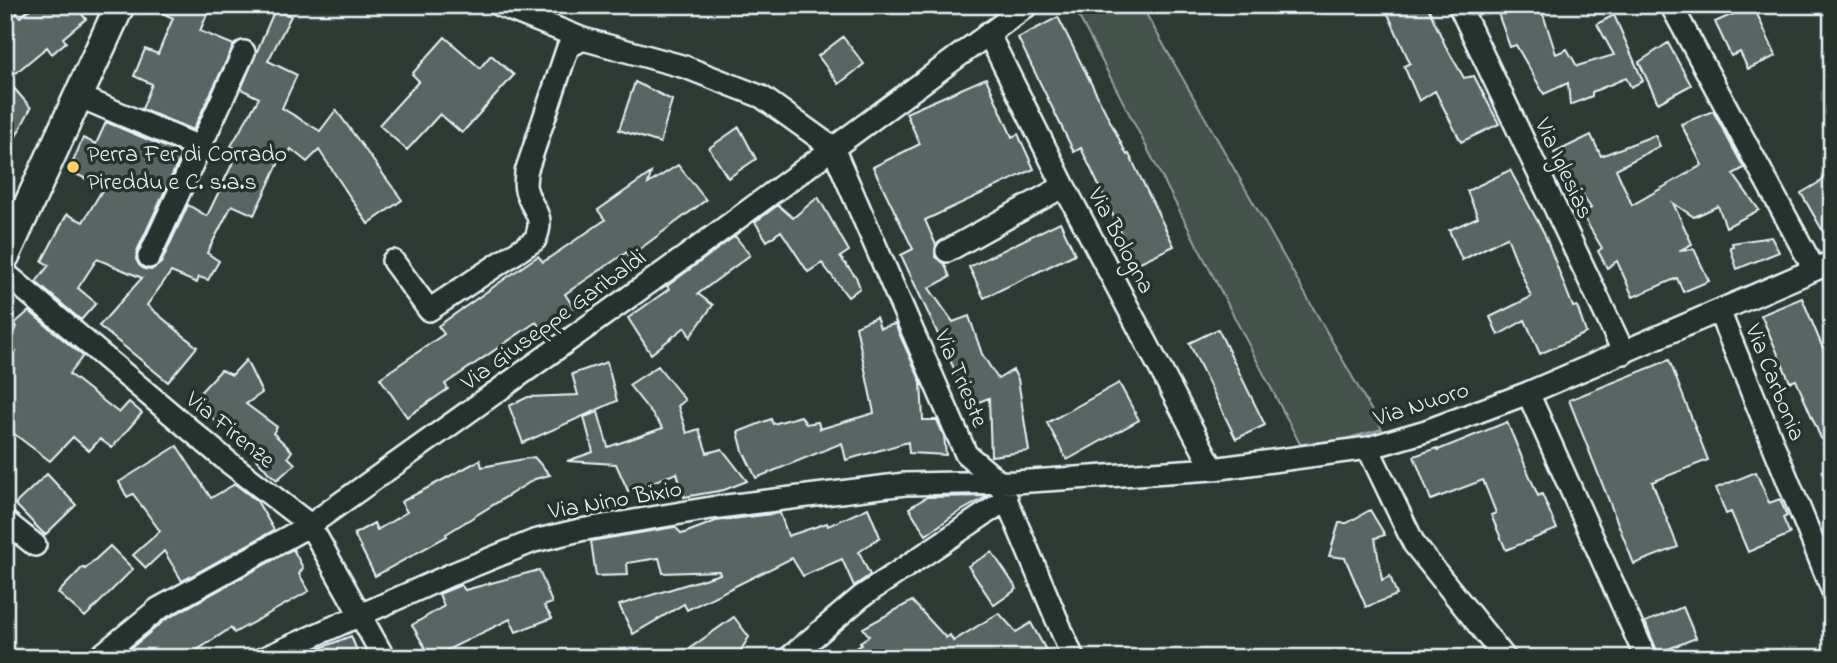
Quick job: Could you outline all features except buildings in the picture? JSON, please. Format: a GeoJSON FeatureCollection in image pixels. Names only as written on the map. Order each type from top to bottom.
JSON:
{"type":"FeatureCollection","features":[{"type":"Feature","properties":{"kind":"street"},"geometry":{"type":"LineString","coordinates":[[499,5],[583,38],[685,67],[762,97],[834,148]]}},
{"type":"Feature","properties":{"kind":"street","name":"Via Giuseppe Garibaldi"},"geometry":{"type":"LineString","coordinates":[[98,658],[158,609],[310,525],[1028,5]]}},
{"type":"Feature","properties":{"kind":"street","name":"Via Iglesias"},"geometry":{"type":"LineString","coordinates":[[1459,5],[1624,353]]}},
{"type":"Feature","properties":{"kind":"street"},"geometry":{"type":"LineString","coordinates":[[1671,5],[1823,265]]}},
{"type":"Feature","properties":{"kind":"street"},"geometry":{"type":"LineString","coordinates":[[5,256],[78,96],[113,9]]}},
{"type":"Feature","properties":{"kind":"street","name":"Via Bologna"},"geometry":{"type":"LineString","coordinates":[[988,33],[1064,186],[1213,470]]}},
{"type":"Feature","properties":{"kind":"street"},"geometry":{"type":"LineString","coordinates":[[393,261],[429,310],[535,240],[540,227],[537,212],[525,189],[526,172],[568,47],[583,38]]}},
{"type":"Feature","properties":{"kind":"street"},"geometry":{"type":"LineString","coordinates":[[149,257],[244,52]]}},
{"type":"Feature","properties":{"kind":"street"},"geometry":{"type":"LineString","coordinates":[[78,96],[199,147]]}},
{"type":"Feature","properties":{"kind":"street","name":"Via Trieste"},"geometry":{"type":"LineString","coordinates":[[834,148],[966,454],[1003,491],[1073,658]]}},
{"type":"Feature","properties":{"kind":"street"},"geometry":{"type":"LineString","coordinates":[[947,251],[1064,186]]}},
{"type":"Feature","properties":{"kind":"street","name":"Via Nuoro"},"geometry":{"type":"LineString","coordinates":[[1003,491],[1213,470],[1368,448],[1426,431],[1528,393],[1823,265]]}},
{"type":"Feature","properties":{"kind":"street","name":"Via Firenze"},"geometry":{"type":"LineString","coordinates":[[5,273],[227,461],[310,525],[384,658]]}},
{"type":"Feature","properties":{"kind":"street","name":"Via Carbonia"},"geometry":{"type":"LineString","coordinates":[[1718,311],[1832,589]]}},
{"type":"Feature","properties":{"kind":"street"},"geometry":{"type":"LineString","coordinates":[[1528,393],[1646,658]]}},
{"type":"Feature","properties":{"kind":"street"},"geometry":{"type":"LineString","coordinates":[[1368,448],[1414,544],[1505,658]]}},
{"type":"Feature","properties":{"kind":"street","name":"Via Nino Bixio"},"geometry":{"type":"LineString","coordinates":[[264,658],[450,575],[534,541],[580,530],[711,508],[905,484],[1003,491]]}},
{"type":"Feature","properties":{"kind":"street"},"geometry":{"type":"LineString","coordinates":[[789,658],[861,597],[1003,491]]}},
{"type":"Feature","properties":{"kind":"street"},"geometry":{"type":"LineString","coordinates":[[5,521],[35,545]]}},
{"type":"Feature","properties":{"kind":"shaded area"},"geometry":{"type":"Polygon","coordinates":[[[1073,5],[1141,5],[1382,429],[1341,440],[1300,444],[1073,5]]]}},
{"type":"Feature","properties":{"kind":"place","name":"Perra Fer di Corrado Pireddu e C. s.a.s"},"geometry":{"type":"Point","coordinates":[73,167]}}]}
